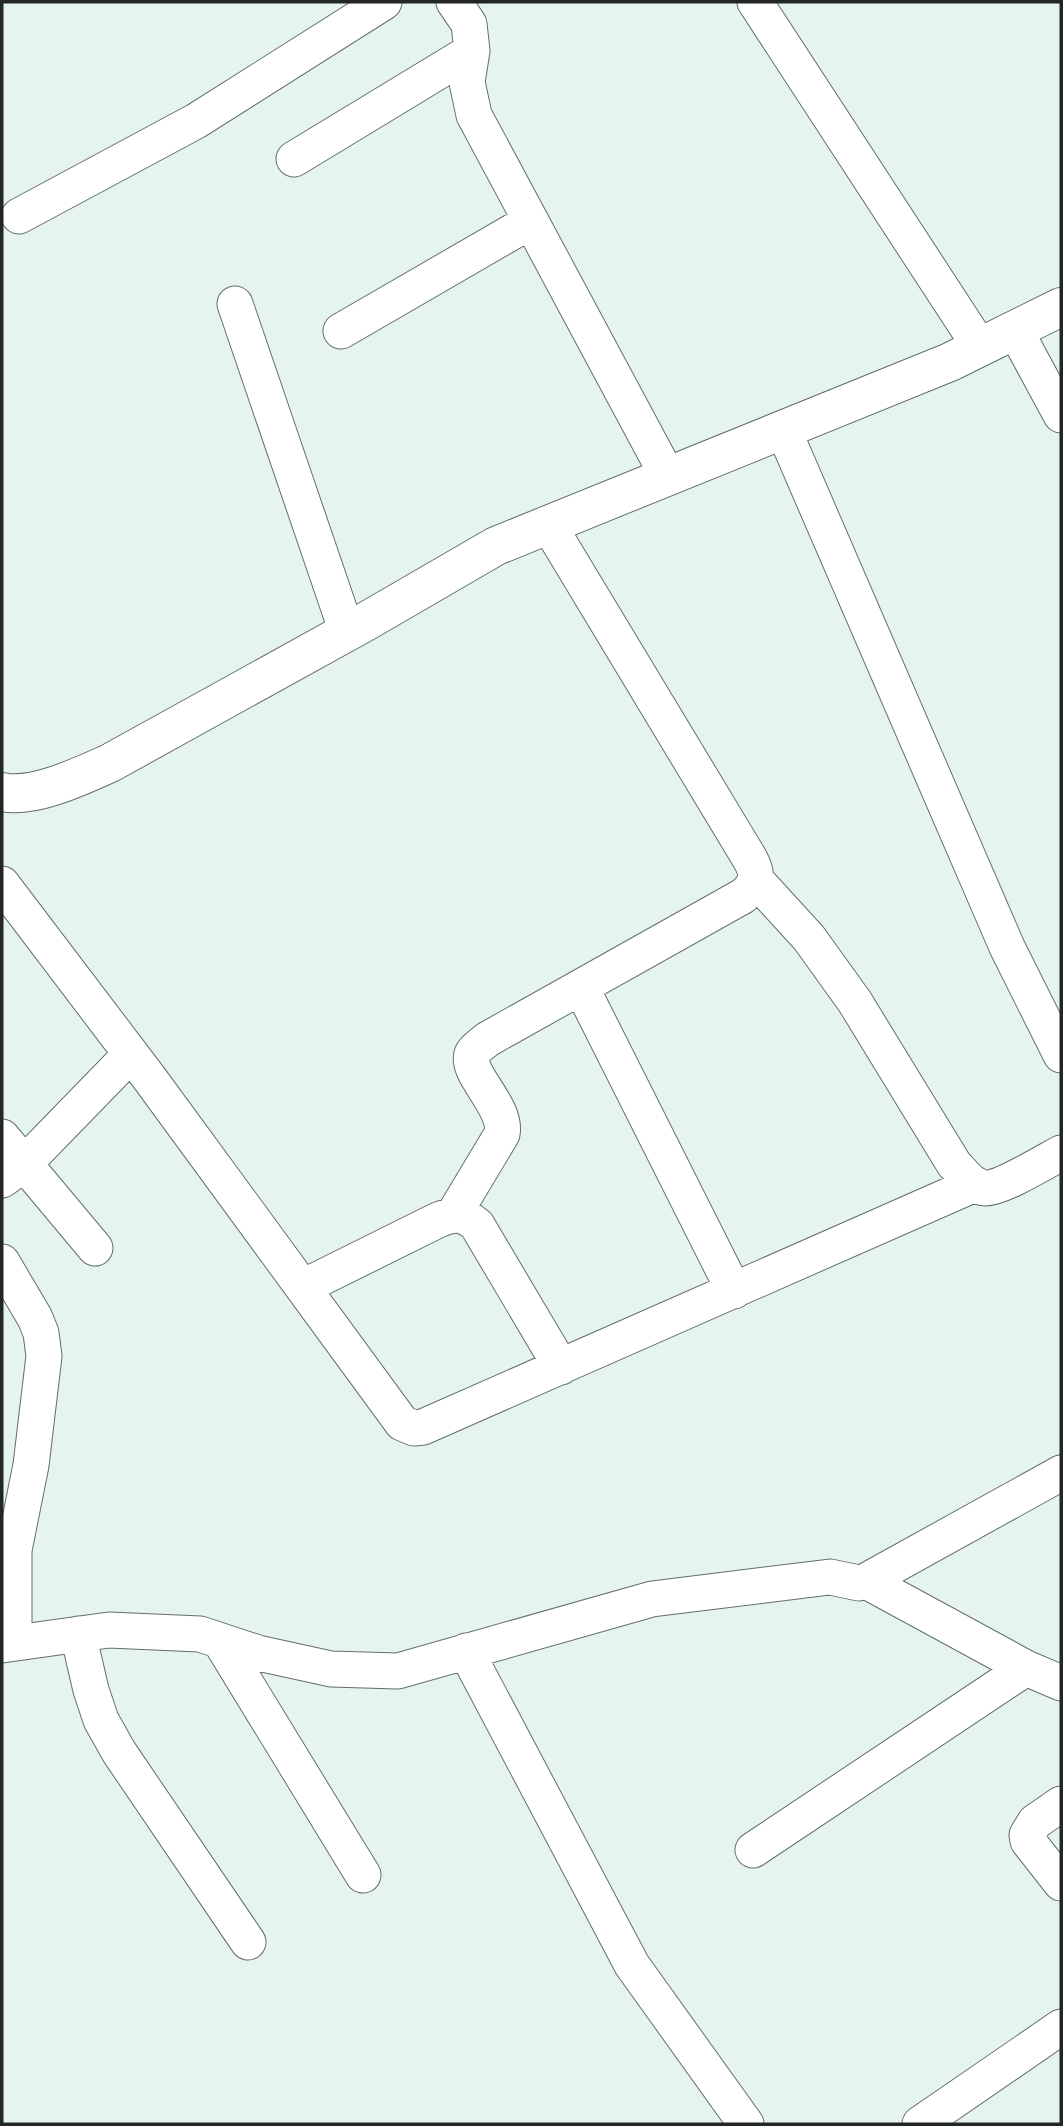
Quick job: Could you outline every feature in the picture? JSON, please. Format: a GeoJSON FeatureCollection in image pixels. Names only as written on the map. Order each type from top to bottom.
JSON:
{"type":"FeatureCollection","features":[{"type":"Feature","properties":{"kind":"street"},"geometry":{"type":"LineString","coordinates":[[19,216],[196,121],[384,2]]}},
{"type":"Feature","properties":{"kind":"street"},"geometry":{"type":"LineString","coordinates":[[454,2],[469,24],[472,51],[467,82],[474,115],[667,475]]}},
{"type":"Feature","properties":{"kind":"street"},"geometry":{"type":"LineString","coordinates":[[755,2],[980,347]]}},
{"type":"Feature","properties":{"kind":"street"},"geometry":{"type":"LineString","coordinates":[[295,159],[472,51]]}},
{"type":"Feature","properties":{"kind":"street"},"geometry":{"type":"LineString","coordinates":[[341,331],[531,221]]}},
{"type":"Feature","properties":{"kind":"street"},"geometry":{"type":"LineString","coordinates":[[235,304],[347,632]]}},
{"type":"Feature","properties":{"kind":"street"},"geometry":{"type":"LineString","coordinates":[[2,792],[30,791],[71,780],[110,763],[496,546],[950,362],[1061,307]]}},
{"type":"Feature","properties":{"kind":"street"},"geometry":{"type":"LineString","coordinates":[[1015,330],[1061,415]]}},
{"type":"Feature","properties":{"kind":"street"},"geometry":{"type":"LineString","coordinates":[[783,429],[1007,947],[1061,1055]]}},
{"type":"Feature","properties":{"kind":"street"},"geometry":{"type":"LineString","coordinates":[[548,524],[750,859],[757,880],[809,938],[847,991],[954,1164],[984,1189],[999,1185],[1061,1153]]}},
{"type":"Feature","properties":{"kind":"street"},"geometry":{"type":"LineString","coordinates":[[454,1214],[502,1135],[501,1117],[474,1070],[471,1061],[473,1052],[488,1039],[743,896],[757,880]]}},
{"type":"Feature","properties":{"kind":"street"},"geometry":{"type":"LineString","coordinates":[[2,884],[131,1054],[402,1423],[414,1428],[423,1427],[561,1367],[975,1184]]}},
{"type":"Feature","properties":{"kind":"street"},"geometry":{"type":"LineString","coordinates":[[581,987],[734,1291]]}},
{"type":"Feature","properties":{"kind":"street"},"geometry":{"type":"LineString","coordinates":[[13,1172],[131,1054]]}},
{"type":"Feature","properties":{"kind":"street"},"geometry":{"type":"LineString","coordinates":[[2,1137],[13,1172],[95,1248]]}},
{"type":"Feature","properties":{"kind":"street"},"geometry":{"type":"LineString","coordinates":[[303,1287],[454,1214],[466,1215],[477,1225],[561,1367]]}},
{"type":"Feature","properties":{"kind":"street"},"geometry":{"type":"LineString","coordinates":[[2,1262],[38,1325],[44,1356],[30,1465],[14,1550],[11,1624],[78,1634],[121,1630],[200,1634],[258,1653],[331,1669],[398,1671],[652,1599],[830,1577],[859,1583],[866,1581],[1061,1473]]}},
{"type":"Feature","properties":{"kind":"street"},"geometry":{"type":"LineString","coordinates":[[866,1581],[1026,1668],[1061,1683]]}},
{"type":"Feature","properties":{"kind":"street"},"geometry":{"type":"LineString","coordinates":[[78,1634],[101,1720],[119,1752],[248,1942]]}},
{"type":"Feature","properties":{"kind":"street"},"geometry":{"type":"LineString","coordinates":[[220,1641],[363,1875]]}},
{"type":"Feature","properties":{"kind":"street"},"geometry":{"type":"LineString","coordinates":[[467,1651],[632,1965],[746,2124]]}},
{"type":"Feature","properties":{"kind":"street"},"geometry":{"type":"LineString","coordinates":[[753,1850],[1026,1668]]}},
{"type":"Feature","properties":{"kind":"street"},"geometry":{"type":"LineString","coordinates":[[1061,1804],[1035,1822],[1027,1835],[1028,1842],[1061,1883]]}},
{"type":"Feature","properties":{"kind":"street"},"geometry":{"type":"LineString","coordinates":[[931,2121],[1061,2027]]}}]}
